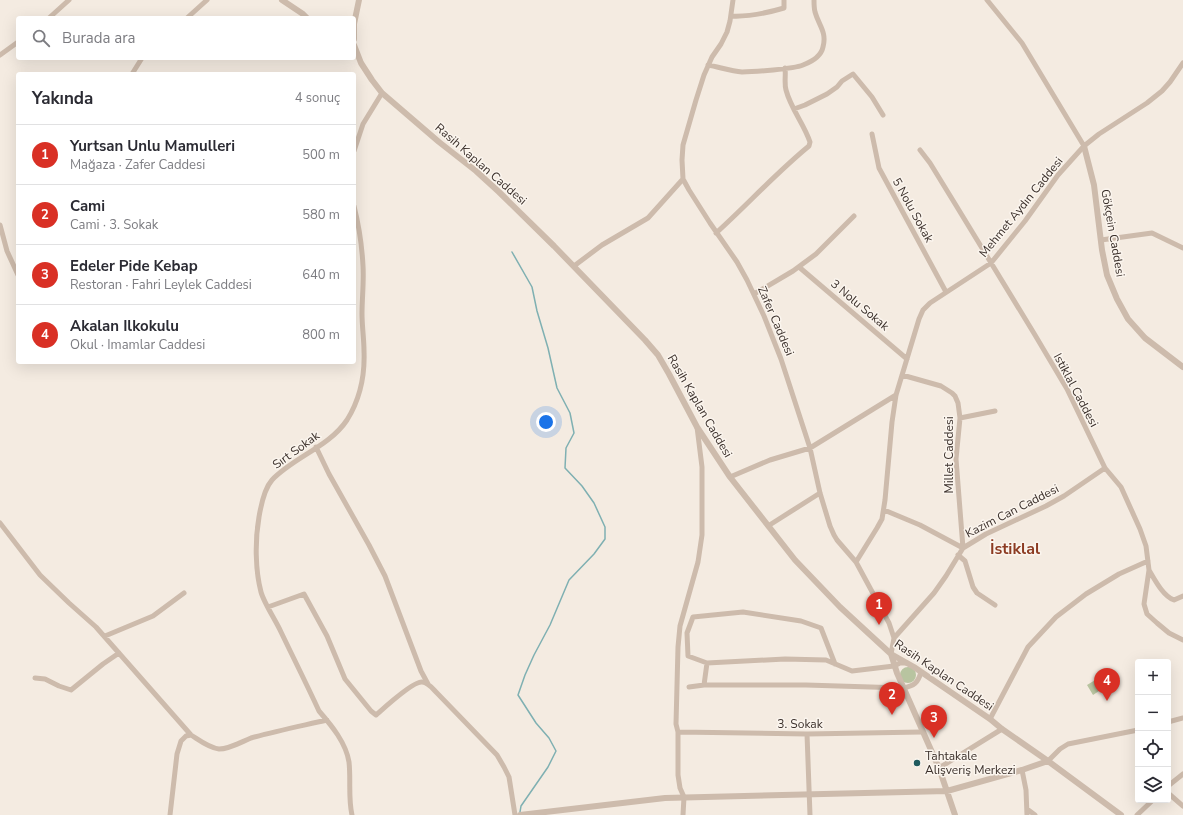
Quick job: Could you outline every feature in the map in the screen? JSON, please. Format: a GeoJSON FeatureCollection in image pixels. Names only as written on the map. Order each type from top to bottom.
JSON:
{"type":"FeatureCollection","features":[{"type":"Feature","properties":{"kind":"street"},"geometry":{"type":"LineString","coordinates":[[51,16],[69,0]]}},
{"type":"Feature","properties":{"kind":"street"},"geometry":{"type":"LineString","coordinates":[[189,16],[207,0]]}},
{"type":"Feature","properties":{"kind":"street"},"geometry":{"type":"LineString","coordinates":[[282,0],[305,16]]}},
{"type":"Feature","properties":{"kind":"street"},"geometry":{"type":"LineString","coordinates":[[356,16],[359,0]]}},
{"type":"Feature","properties":{"kind":"street","name":"Zafer Caddesi"},"geometry":{"type":"LineString","coordinates":[[733,0],[727,32],[708,65],[683,145],[683,179],[716,233],[736,262],[754,294],[781,358],[810,448],[820,493],[834,535],[856,562],[889,623],[894,638]]}},
{"type":"Feature","properties":{"kind":"street"},"geometry":{"type":"LineString","coordinates":[[731,16],[742,16],[784,8],[784,0]]}},
{"type":"Feature","properties":{"kind":"street"},"geometry":{"type":"LineString","coordinates":[[708,65],[740,72],[802,66],[818,56],[822,50],[825,36],[814,11],[814,0]]}},
{"type":"Feature","properties":{"kind":"street"},"geometry":{"type":"LineString","coordinates":[[987,0],[1022,43],[1084,146]]}},
{"type":"Feature","properties":{"kind":"street"},"geometry":{"type":"LineString","coordinates":[[0,55],[16,43]]}},
{"type":"Feature","properties":{"kind":"street","name":"Rasih Kaplan Caddesi"},"geometry":{"type":"LineString","coordinates":[[356,50],[361,63],[382,93],[438,142],[476,171],[499,192],[646,340],[658,355],[697,427],[730,477],[795,560],[840,607],[891,654],[921,672],[990,719],[1121,815]]}},
{"type":"Feature","properties":{"kind":"street"},"geometry":{"type":"LineString","coordinates":[[356,59],[361,63]]}},
{"type":"Feature","properties":{"kind":"street"},"geometry":{"type":"LineString","coordinates":[[133,72],[141,60]]}},
{"type":"Feature","properties":{"kind":"street","name":"Mehmet Aydın Caddesi"},"geometry":{"type":"LineString","coordinates":[[856,562],[882,519],[896,396],[923,310],[930,303],[991,263],[1025,221],[1058,175],[1084,146],[1162,91],[1183,63]]}},
{"type":"Feature","properties":{"kind":"street"},"geometry":{"type":"LineString","coordinates":[[716,233],[750,202],[768,182],[809,146],[810,142],[807,134],[794,109],[786,89],[785,68]]}},
{"type":"Feature","properties":{"kind":"street"},"geometry":{"type":"LineString","coordinates":[[794,109],[826,94],[837,87],[842,80],[853,74],[872,97],[882,115]]}},
{"type":"Feature","properties":{"kind":"street"},"geometry":{"type":"LineString","coordinates":[[356,145],[363,124],[382,93]]}},
{"type":"Feature","properties":{"kind":"street","name":"5 Nolu Sokak"},"geometry":{"type":"LineString","coordinates":[[872,134],[879,168],[946,292]]}},
{"type":"Feature","properties":{"kind":"street","name":"Gökçein Caddesi"},"geometry":{"type":"LineString","coordinates":[[1084,146],[1094,185],[1107,276],[1117,299],[1128,319],[1145,338],[1183,367]]}},
{"type":"Feature","properties":{"kind":"street","name":"Istiklal Caddesi"},"geometry":{"type":"LineString","coordinates":[[920,150],[930,163],[1067,390],[1105,468],[1121,487],[1146,546],[1149,570],[1144,604],[1147,614],[1169,633],[1183,640]]}},
{"type":"Feature","properties":{"kind":"street"},"geometry":{"type":"LineString","coordinates":[[574,266],[602,245],[648,218],[683,179]]}},
{"type":"Feature","properties":{"kind":"street"},"geometry":{"type":"LineString","coordinates":[[754,294],[799,267],[816,254],[854,216]]}},
{"type":"Feature","properties":{"kind":"street"},"geometry":{"type":"LineString","coordinates":[[0,225],[7,251],[16,271]]}},
{"type":"Feature","properties":{"kind":"street","name":"Sırt Sokak"},"geometry":{"type":"LineString","coordinates":[[352,815],[349,804],[350,777],[347,755],[341,741],[320,711],[262,593],[256,550],[256,532],[261,508],[268,487],[272,481],[328,439],[347,420],[355,406],[361,386],[364,367],[362,316],[363,267],[356,225]]}},
{"type":"Feature","properties":{"kind":"street"},"geometry":{"type":"LineString","coordinates":[[1101,240],[1152,233],[1182,248]]}},
{"type":"Feature","properties":{"kind":"street","name":"3 Nolu Sokak"},"geometry":{"type":"LineString","coordinates":[[799,267],[907,359]]}},
{"type":"Feature","properties":{"kind":"street","name":"Millet Caddesi"},"geometry":{"type":"LineString","coordinates":[[902,375],[941,386],[952,392],[958,403],[960,418],[956,459],[963,548]]}},
{"type":"Feature","properties":{"kind":"street"},"geometry":{"type":"LineString","coordinates":[[730,477],[770,460],[810,448],[896,396]]}},
{"type":"Feature","properties":{"kind":"street"},"geometry":{"type":"LineString","coordinates":[[960,418],[995,411]]}},
{"type":"Feature","properties":{"kind":"street"},"geometry":{"type":"LineString","coordinates":[[683,815],[684,797],[680,788],[678,775],[678,732],[676,724],[678,647],[680,626],[698,562],[702,534],[702,467],[697,427]]}},
{"type":"Feature","properties":{"kind":"street"},"geometry":{"type":"LineString","coordinates":[[316,447],[370,545],[385,576],[421,671],[428,684],[497,755],[509,777],[514,815]]}},
{"type":"Feature","properties":{"kind":"street","name":"Kazim Can Caddesi"},"geometry":{"type":"LineString","coordinates":[[894,638],[934,593],[963,548],[986,534],[1064,496],[1105,468]]}},
{"type":"Feature","properties":{"kind":"street"},"geometry":{"type":"LineString","coordinates":[[768,526],[820,493]]}},
{"type":"Feature","properties":{"kind":"street"},"geometry":{"type":"LineString","coordinates":[[884,510],[920,525],[963,548]]}},
{"type":"Feature","properties":{"kind":"street"},"geometry":{"type":"LineString","coordinates":[[0,523],[40,575],[105,636],[191,735],[211,747],[220,749],[271,733],[327,720]]}},
{"type":"Feature","properties":{"kind":"street"},"geometry":{"type":"LineString","coordinates":[[958,555],[965,561],[973,587],[977,593],[995,605]]}},
{"type":"Feature","properties":{"kind":"street"},"geometry":{"type":"LineString","coordinates":[[990,719],[1028,647],[1056,617],[1086,594],[1119,574],[1148,562]]}},
{"type":"Feature","properties":{"kind":"street"},"geometry":{"type":"LineString","coordinates":[[1149,570],[1170,599],[1174,600],[1183,596]]}},
{"type":"Feature","properties":{"kind":"street"},"geometry":{"type":"LineString","coordinates":[[105,636],[153,616],[184,593]]}},
{"type":"Feature","properties":{"kind":"street"},"geometry":{"type":"LineString","coordinates":[[268,607],[304,594],[327,636],[345,679],[376,715],[409,688],[418,683],[423,682],[428,684]]}},
{"type":"Feature","properties":{"kind":"street"},"geometry":{"type":"LineString","coordinates":[[835,664],[821,628],[801,620],[743,612],[693,617],[687,633],[688,656],[707,663],[785,659],[826,660],[835,664],[852,671],[907,663]]}},
{"type":"Feature","properties":{"kind":"street"},"geometry":{"type":"LineString","coordinates":[[894,638],[891,654],[894,666],[939,768],[956,815]]}},
{"type":"Feature","properties":{"kind":"street"},"geometry":{"type":"LineString","coordinates":[[35,678],[45,678],[59,686],[71,690],[119,653]]}},
{"type":"Feature","properties":{"kind":"street"},"geometry":{"type":"LineString","coordinates":[[704,685],[707,663]]}},
{"type":"Feature","properties":{"kind":"street"},"geometry":{"type":"LineString","coordinates":[[689,687],[704,685],[806,685],[903,688],[911,686],[915,683],[919,679],[921,672]]}},
{"type":"Feature","properties":{"kind":"street"},"geometry":{"type":"LineString","coordinates":[[1171,721],[1183,718]]}},
{"type":"Feature","properties":{"kind":"street"},"geometry":{"type":"LineString","coordinates":[[939,768],[1002,729]]}},
{"type":"Feature","properties":{"kind":"street"},"geometry":{"type":"LineString","coordinates":[[520,815],[665,798],[947,792],[1048,761],[1060,749],[1068,744],[1135,731]]}},
{"type":"Feature","properties":{"kind":"street","name":"3. Sokak"},"geometry":{"type":"LineString","coordinates":[[678,732],[807,734],[922,732]]}},
{"type":"Feature","properties":{"kind":"street"},"geometry":{"type":"LineString","coordinates":[[807,734],[810,815]]}},
{"type":"Feature","properties":{"kind":"street"},"geometry":{"type":"LineString","coordinates":[[170,815],[177,754],[181,741],[186,736],[191,735]]}},
{"type":"Feature","properties":{"kind":"street"},"geometry":{"type":"LineString","coordinates":[[1022,770],[1026,790],[1027,815]]}},
{"type":"Feature","properties":{"kind":"street"},"geometry":{"type":"LineString","coordinates":[[1171,784],[1183,774]]}},
{"type":"Feature","properties":{"kind":"street"},"geometry":{"type":"LineString","coordinates":[[1171,796],[1183,806]]}},
{"type":"Feature","properties":{"kind":"street"},"geometry":{"type":"LineString","coordinates":[[1137,815],[1150,803]]}},
{"type":"Feature","properties":{"kind":"street"},"geometry":{"type":"LineString","coordinates":[[1027,809],[1035,815]]}},
{"type":"Feature","properties":{"kind":"green space"},"geometry":{"type":"Polygon","coordinates":[[[908,667],[915,672],[916,675],[911,682],[908,683],[901,678],[900,675],[905,668],[908,667]]]}},
{"type":"Feature","properties":{"kind":"green space"},"geometry":{"type":"Polygon","coordinates":[[[1105,674],[1111,683],[1093,695],[1087,685],[1105,674]]]}},
{"type":"Feature","properties":{"kind":"waterway"},"geometry":{"type":"LineString","coordinates":[[512,252],[532,287],[557,388],[570,413],[574,433],[566,448],[565,468],[582,486],[594,503],[605,527],[605,539],[594,554],[569,580],[550,625],[525,675],[518,695],[536,723],[549,738],[556,751],[548,767],[521,806],[520,812]]}},
{"type":"Feature","properties":{"kind":"place","name":"Yurtsan Unlu Mamulleri"},"geometry":{"type":"Point","coordinates":[879,625]}},
{"type":"Feature","properties":{"kind":"place","name":"Akalan Ilkokulu"},"geometry":{"type":"Point","coordinates":[1107,701]}},
{"type":"Feature","properties":{"kind":"place","name":"Cami"},"geometry":{"type":"Point","coordinates":[892,715]}},
{"type":"Feature","properties":{"kind":"place","name":"Edeler Pide Kebap"},"geometry":{"type":"Point","coordinates":[934,738]}},
{"type":"Feature","properties":{"kind":"place","name":"Tahtakale Alişveriş Merkezi"},"geometry":{"type":"Point","coordinates":[917,763]}},
{"type":"Feature","properties":{"kind":"district","name":"İstiklal"},"geometry":{"type":"Point","coordinates":[1015,549]}}]}
